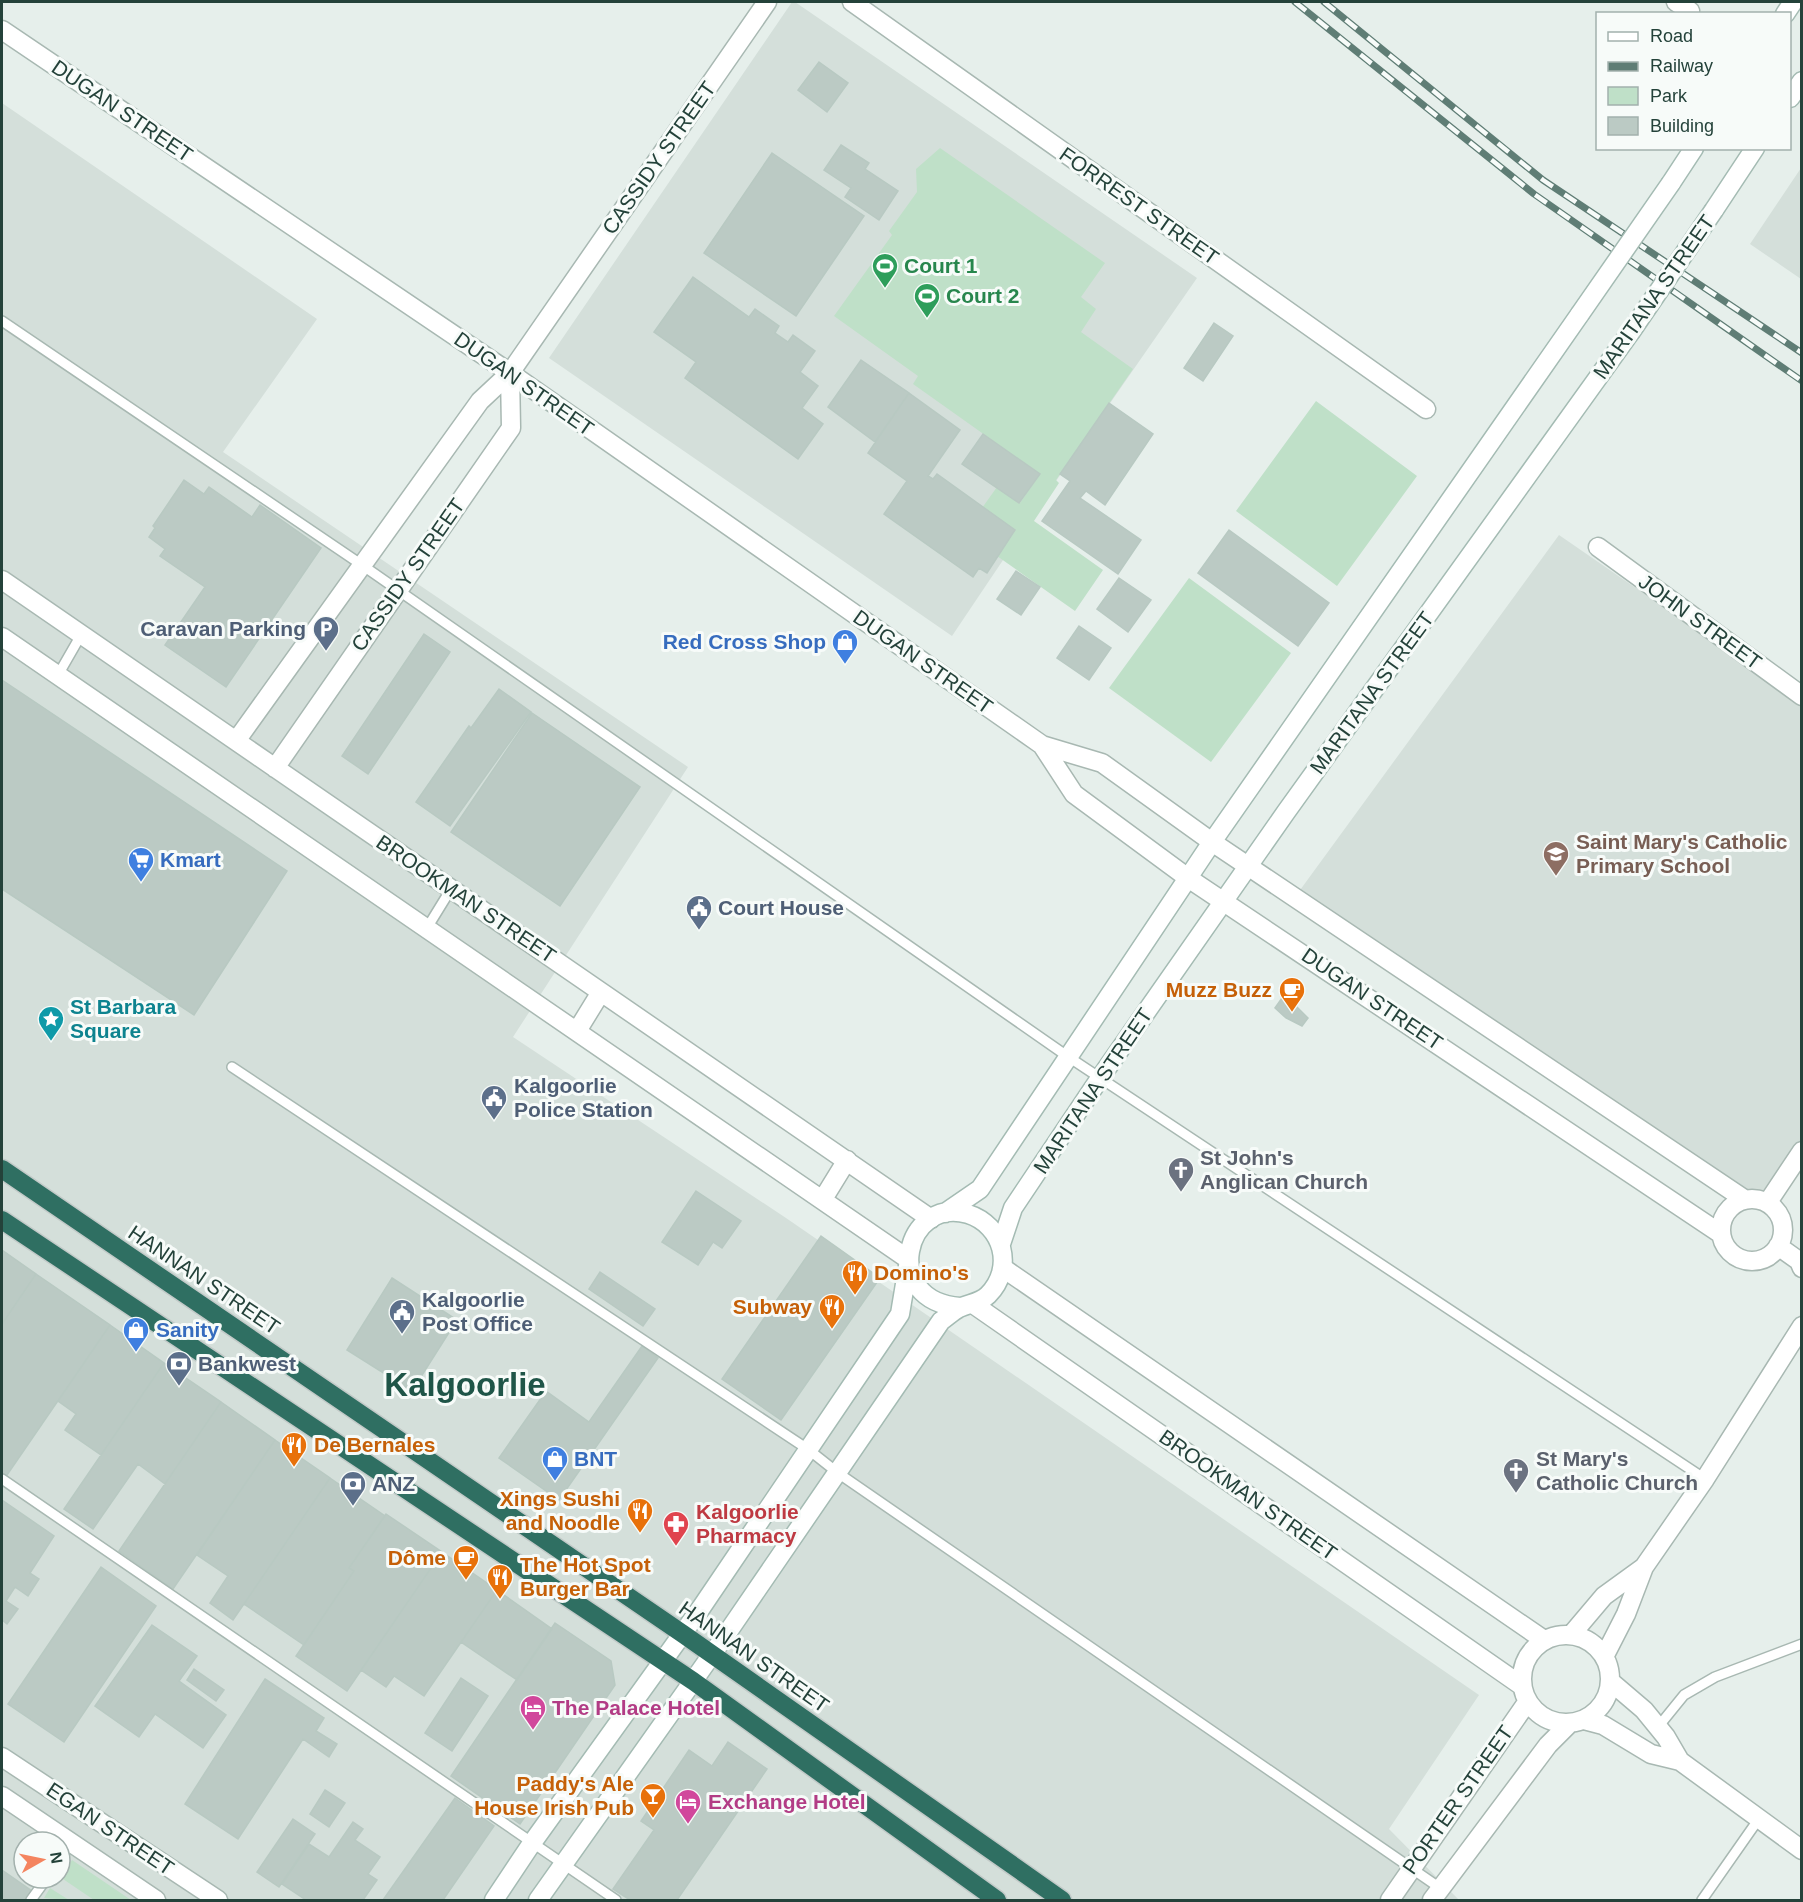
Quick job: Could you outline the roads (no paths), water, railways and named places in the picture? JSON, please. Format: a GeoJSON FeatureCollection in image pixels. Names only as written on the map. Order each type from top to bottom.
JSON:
{"type":"FeatureCollection","features":[{"type":"Feature","properties":{"kind":"highway","name":"HANNAN STREET"},"geometry":{"type":"LineString","coordinates":[[2,1169],[683,1634],[1062,1900]]}},
{"type":"Feature","properties":{"kind":"highway"},"geometry":{"type":"LineString","coordinates":[[2,1220],[693,1681],[997,1900]]}},
{"type":"Feature","properties":{"kind":"street","name":"CASSIDY STREET"},"geometry":{"type":"LineString","coordinates":[[236,741],[480,401],[510,373],[767,2]]}},
{"type":"Feature","properties":{"kind":"street","name":"FORREST STREET"},"geometry":{"type":"LineString","coordinates":[[852,2],[1426,409]]}},
{"type":"Feature","properties":{"kind":"street","name":"DUGAN STREET"},"geometry":{"type":"LineString","coordinates":[[2,30],[510,373],[1042,745],[1102,764],[1212,842],[1744,1199]]}},
{"type":"Feature","properties":{"kind":"street"},"geometry":{"type":"LineString","coordinates":[[1791,97],[1802,81]]}},
{"type":"Feature","properties":{"kind":"street","name":"MARITANA STREET"},"geometry":{"type":"LineString","coordinates":[[938,1216],[980,1189],[1212,842],[1693,150]]}},
{"type":"Feature","properties":{"kind":"street","name":"MARITANA STREET"},"geometry":{"type":"LineString","coordinates":[[1001,1244],[1013,1208],[1100,1078],[1224,899],[1630,333],[1754,150]]}},
{"type":"Feature","properties":{"kind":"street","name":"CASSIDY STREET"},"geometry":{"type":"LineString","coordinates":[[275,768],[511,428],[510,373]]}},
{"type":"Feature","properties":{"kind":"street","name":"JOHN STREET"},"geometry":{"type":"LineString","coordinates":[[1598,547],[1802,696]]}},
{"type":"Feature","properties":{"kind":"street","name":"BROOKMAN STREET"},"geometry":{"type":"LineString","coordinates":[[2,580],[846,1160],[938,1216]]}},
{"type":"Feature","properties":{"kind":"street"},"geometry":{"type":"LineString","coordinates":[[2,636],[823,1199],[908,1263],[917,1288],[929,1299],[944,1306],[967,1306]]}},
{"type":"Feature","properties":{"kind":"street","name":"DUGAN STREET"},"geometry":{"type":"LineString","coordinates":[[1042,745],[1074,794],[1188,878],[1224,899],[1720,1234]]}},
{"type":"Feature","properties":{"kind":"street"},"geometry":{"type":"LineString","coordinates":[[577,1031],[601,992]]}},
{"type":"Feature","properties":{"kind":"street"},"geometry":{"type":"LineString","coordinates":[[1768,1202],[1802,1151]]}},
{"type":"Feature","properties":{"kind":"street"},"geometry":{"type":"LineString","coordinates":[[823,1199],[846,1160]]}},
{"type":"Feature","properties":{"kind":"street"},"geometry":{"type":"LineString","coordinates":[[1744,1199],[1768,1202],[1779,1214],[1783,1230],[1778,1246],[1768,1257],[1753,1261],[1738,1258],[1726,1248],[1720,1234],[1726,1212],[1744,1199]]}},
{"type":"Feature","properties":{"kind":"street"},"geometry":{"type":"LineString","coordinates":[[494,1900],[532,1843],[683,1634],[900,1314],[910,1248],[920,1228],[938,1216],[962,1212],[978,1217],[991,1228],[1001,1244],[1003,1268],[998,1282],[988,1295],[941,1321],[838,1473],[538,1900]]}},
{"type":"Feature","properties":{"kind":"street"},"geometry":{"type":"LineString","coordinates":[[1778,1246],[1799,1261],[1802,1268]]}},
{"type":"Feature","properties":{"kind":"street"},"geometry":{"type":"LineString","coordinates":[[1003,1268],[1544,1640]]}},
{"type":"Feature","properties":{"kind":"street","name":"BROOKMAN STREET"},"geometry":{"type":"LineString","coordinates":[[967,1306],[1525,1694]]}},
{"type":"Feature","properties":{"kind":"street"},"geometry":{"type":"LineString","coordinates":[[1604,1657],[1626,1614],[1644,1567],[1705,1479],[1802,1326]]}},
{"type":"Feature","properties":{"kind":"street"},"geometry":{"type":"LineString","coordinates":[[1571,1635],[1604,1596],[1644,1567]]}},
{"type":"Feature","properties":{"kind":"street"},"geometry":{"type":"LineString","coordinates":[[1576,1722],[1597,1710],[1606,1697],[1610,1681],[1604,1657],[1587,1640],[1571,1635],[1544,1640],[1529,1654],[1523,1670],[1525,1694],[1538,1714],[1553,1722],[1603,1725],[1651,1754],[1680,1761]]}},
{"type":"Feature","properties":{"kind":"street"},"geometry":{"type":"LineString","coordinates":[[1610,1681],[1644,1710],[1680,1761],[1802,1850]]}},
{"type":"Feature","properties":{"kind":"street","name":"PORTER STREET"},"geometry":{"type":"LineString","coordinates":[[1390,1900],[1525,1694]]}},
{"type":"Feature","properties":{"kind":"street","name":"PORTER STREET"},"geometry":{"type":"LineString","coordinates":[[1436,1894],[1548,1745],[1576,1722]]}},
{"type":"Feature","properties":{"kind":"street","name":"EGAN STREET"},"geometry":{"type":"LineString","coordinates":[[2,1757],[218,1900]]}},
{"type":"Feature","properties":{"kind":"street","name":"EGAN STREET"},"geometry":{"type":"LineString","coordinates":[[2,1796],[52,1830]]}},
{"type":"Feature","properties":{"kind":"street","name":"EGAN STREET"},"geometry":{"type":"LineString","coordinates":[[72,1844],[156,1900]]}},
{"type":"Feature","properties":{"kind":"lane"},"geometry":{"type":"LineString","coordinates":[[2,321],[362,565],[1067,1056],[1705,1479]]}},
{"type":"Feature","properties":{"kind":"lane"},"geometry":{"type":"LineString","coordinates":[[58,675],[81,635]]}},
{"type":"Feature","properties":{"kind":"lane"},"geometry":{"type":"LineString","coordinates":[[427,928],[451,889]]}},
{"type":"Feature","properties":{"kind":"lane"},"geometry":{"type":"LineString","coordinates":[[232,1067],[809,1450],[838,1473],[1411,1868],[1436,1894]]}},
{"type":"Feature","properties":{"kind":"lane"},"geometry":{"type":"LineString","coordinates":[[2,1479],[616,1900]]}},
{"type":"Feature","properties":{"kind":"lane"},"geometry":{"type":"LineString","coordinates":[[1658,1727],[1684,1695],[1716,1677],[1802,1644]]}},
{"type":"Feature","properties":{"kind":"lane"},"geometry":{"type":"LineString","coordinates":[[1702,1900],[1758,1820]]}},
{"type":"Feature","properties":{"kind":"railway"},"geometry":{"type":"LineString","coordinates":[[1295,2],[1534,194],[1802,381]]}},
{"type":"Feature","properties":{"kind":"railway"},"geometry":{"type":"LineString","coordinates":[[1324,2],[1543,180],[1802,353]]}},
{"type":"Feature","properties":{"kind":"place","name":"Court 1"},"geometry":{"type":"Point","coordinates":[885,289]}},
{"type":"Feature","properties":{"kind":"place","name":"Court 2"},"geometry":{"type":"Point","coordinates":[927,319]}},
{"type":"Feature","properties":{"kind":"place","name":"Caravan Parking"},"geometry":{"type":"Point","coordinates":[326,652]}},
{"type":"Feature","properties":{"kind":"place","name":"Red Cross Shop"},"geometry":{"type":"Point","coordinates":[845,665]}},
{"type":"Feature","properties":{"kind":"place","name":"Saint Mary's Catholic Primary School"},"geometry":{"type":"Point","coordinates":[1556,877]}},
{"type":"Feature","properties":{"kind":"place","name":"Kmart"},"geometry":{"type":"Point","coordinates":[141,883]}},
{"type":"Feature","properties":{"kind":"place","name":"Court House"},"geometry":{"type":"Point","coordinates":[699,931]}},
{"type":"Feature","properties":{"kind":"place","name":"Muzz Buzz"},"geometry":{"type":"Point","coordinates":[1292,1013]}},
{"type":"Feature","properties":{"kind":"place","name":"St Barbara Square"},"geometry":{"type":"Point","coordinates":[51,1042]}},
{"type":"Feature","properties":{"kind":"place","name":"Kalgoorlie Police Station"},"geometry":{"type":"Point","coordinates":[494,1121]}},
{"type":"Feature","properties":{"kind":"place","name":"St John's Anglican Church"},"geometry":{"type":"Point","coordinates":[1181,1193]}},
{"type":"Feature","properties":{"kind":"place","name":"Domino's"},"geometry":{"type":"Point","coordinates":[855,1296]}},
{"type":"Feature","properties":{"kind":"place","name":"Subway"},"geometry":{"type":"Point","coordinates":[832,1330]}},
{"type":"Feature","properties":{"kind":"place","name":"Kalgoorlie Post Office"},"geometry":{"type":"Point","coordinates":[402,1335]}},
{"type":"Feature","properties":{"kind":"place","name":"Sanity"},"geometry":{"type":"Point","coordinates":[136,1353]}},
{"type":"Feature","properties":{"kind":"place","name":"Bankwest"},"geometry":{"type":"Point","coordinates":[179,1387]}},
{"type":"Feature","properties":{"kind":"place","name":"De Bernales"},"geometry":{"type":"Point","coordinates":[294,1468]}},
{"type":"Feature","properties":{"kind":"place","name":"BNT"},"geometry":{"type":"Point","coordinates":[555,1482]}},
{"type":"Feature","properties":{"kind":"place","name":"St Mary's Catholic Church"},"geometry":{"type":"Point","coordinates":[1516,1494]}},
{"type":"Feature","properties":{"kind":"place","name":"ANZ"},"geometry":{"type":"Point","coordinates":[353,1507]}},
{"type":"Feature","properties":{"kind":"place","name":"Xings Sushi and Noodle"},"geometry":{"type":"Point","coordinates":[640,1534]}},
{"type":"Feature","properties":{"kind":"place","name":"Kalgoorlie Pharmacy"},"geometry":{"type":"Point","coordinates":[676,1547]}},
{"type":"Feature","properties":{"kind":"place","name":"Dôme"},"geometry":{"type":"Point","coordinates":[466,1581]}},
{"type":"Feature","properties":{"kind":"place","name":"The Hot Spot Burger Bar"},"geometry":{"type":"Point","coordinates":[500,1600]}},
{"type":"Feature","properties":{"kind":"place","name":"The Palace Hotel"},"geometry":{"type":"Point","coordinates":[533,1731]}},
{"type":"Feature","properties":{"kind":"place","name":"Paddy's Ale House Irish Pub"},"geometry":{"type":"Point","coordinates":[653,1819]}},
{"type":"Feature","properties":{"kind":"place","name":"Exchange Hotel"},"geometry":{"type":"Point","coordinates":[688,1825]}},
{"type":"Feature","properties":{"kind":"district","name":"Kalgoorlie"},"geometry":{"type":"Point","coordinates":[465,1384]}}]}
